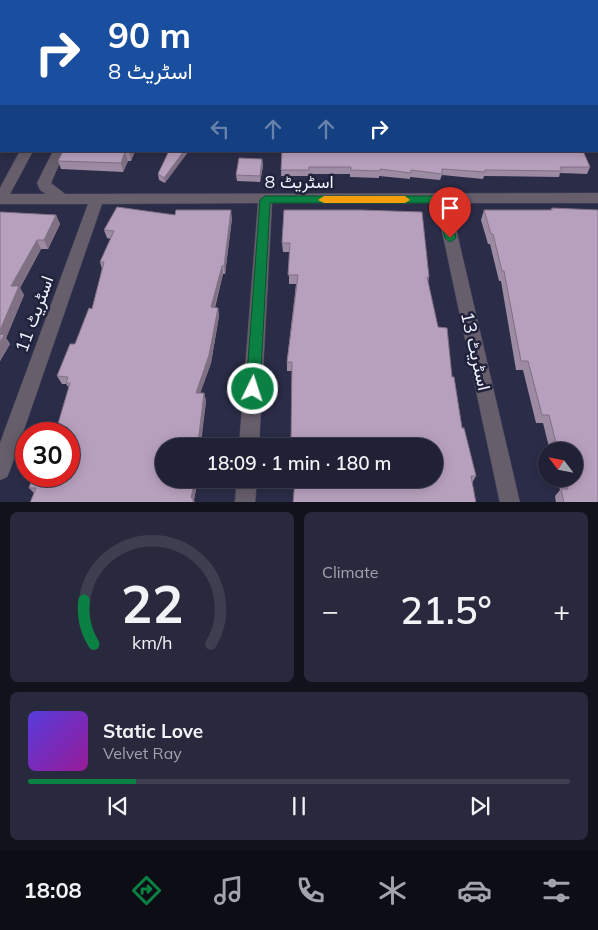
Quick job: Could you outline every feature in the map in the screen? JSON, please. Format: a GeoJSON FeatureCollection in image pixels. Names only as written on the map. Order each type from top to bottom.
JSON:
{"type":"FeatureCollection","features":[{"type":"Feature","properties":{"kind":"street"},"geometry":{"type":"LineString","coordinates":[[1,199],[26,152]]}},
{"type":"Feature","properties":{"kind":"street"},"geometry":{"type":"LineString","coordinates":[[59,152],[44,182],[45,187],[62,199]]}},
{"type":"Feature","properties":{"kind":"street","name":"اسٹریٹ 8"},"geometry":{"type":"LineString","coordinates":[[1,199],[442,200],[598,198]]}},
{"type":"Feature","properties":{"kind":"street","name":"اسٹریٹ 11"},"geometry":{"type":"LineString","coordinates":[[0,470],[96,200]]}},
{"type":"Feature","properties":{"kind":"street"},"geometry":{"type":"LineString","coordinates":[[250,438],[265,200]]}},
{"type":"Feature","properties":{"kind":"street","name":"اسٹریٹ 13"},"geometry":{"type":"LineString","coordinates":[[442,200],[510,502]]}},
{"type":"Feature","properties":{"kind":"street"},"geometry":{"type":"LineString","coordinates":[[245,502],[246,488]]}},
{"type":"Feature","properties":{"kind":"building"},"geometry":{"type":"Polygon","coordinates":[[[62,152],[125,152],[121,163],[58,161],[62,152]]]}},
{"type":"Feature","properties":{"kind":"building"},"geometry":{"type":"Polygon","coordinates":[[[169,152],[183,152],[164,178],[158,174],[169,152]]]}},
{"type":"Feature","properties":{"kind":"building"},"geometry":{"type":"Polygon","coordinates":[[[282,152],[583,152],[590,167],[560,167],[562,171],[485,170],[485,172],[442,169],[442,174],[411,170],[411,173],[380,169],[380,171],[351,170],[351,167],[309,167],[309,170],[281,170],[282,152]]]}},
{"type":"Feature","properties":{"kind":"building"},"geometry":{"type":"Polygon","coordinates":[[[239,158],[262,159],[260,176],[236,175],[239,158]]]}},
{"type":"Feature","properties":{"kind":"building"},"geometry":{"type":"Polygon","coordinates":[[[117,207],[175,215],[176,210],[231,210],[224,266],[222,266],[211,307],[218,308],[209,355],[196,393],[204,393],[199,438],[155,438],[155,488],[193,488],[191,498],[193,498],[193,502],[30,502],[36,488],[29,487],[80,487],[80,422],[59,422],[70,383],[66,383],[68,377],[57,376],[70,344],[75,344],[89,308],[92,309],[104,262],[100,262],[114,231],[104,230],[117,207]]]}},
{"type":"Feature","properties":{"kind":"building"},"geometry":{"type":"Polygon","coordinates":[[[552,208],[598,210],[598,502],[564,502],[561,489],[583,487],[583,442],[556,442],[549,415],[542,415],[528,361],[521,361],[504,271],[502,271],[493,234],[491,234],[484,210],[552,210],[552,208]]]}},
{"type":"Feature","properties":{"kind":"building"},"geometry":{"type":"Polygon","coordinates":[[[284,210],[422,212],[429,277],[427,277],[438,327],[447,328],[452,377],[454,377],[462,428],[464,428],[476,476],[471,476],[476,502],[293,502],[294,488],[443,488],[443,438],[291,438],[292,362],[287,362],[298,275],[288,275],[290,243],[282,243],[284,210]]]}},
{"type":"Feature","properties":{"kind":"building"},"geometry":{"type":"Polygon","coordinates":[[[0,212],[56,215],[44,240],[37,240],[11,286],[19,286],[0,330],[0,212]]]}},
{"type":"Feature","properties":{"kind":"building"},"geometry":{"type":"Polygon","coordinates":[[[0,334],[4,335],[0,342],[0,334]]]}},
{"type":"Feature","properties":{"kind":"slow traffic"},"geometry":{"type":"LineString","coordinates":[[324,200],[405,200]]}},
{"type":"Feature","properties":{"kind":"route"},"geometry":{"type":"LineString","coordinates":[[253,389],[265,200],[442,200],[450,238]]}}]}
